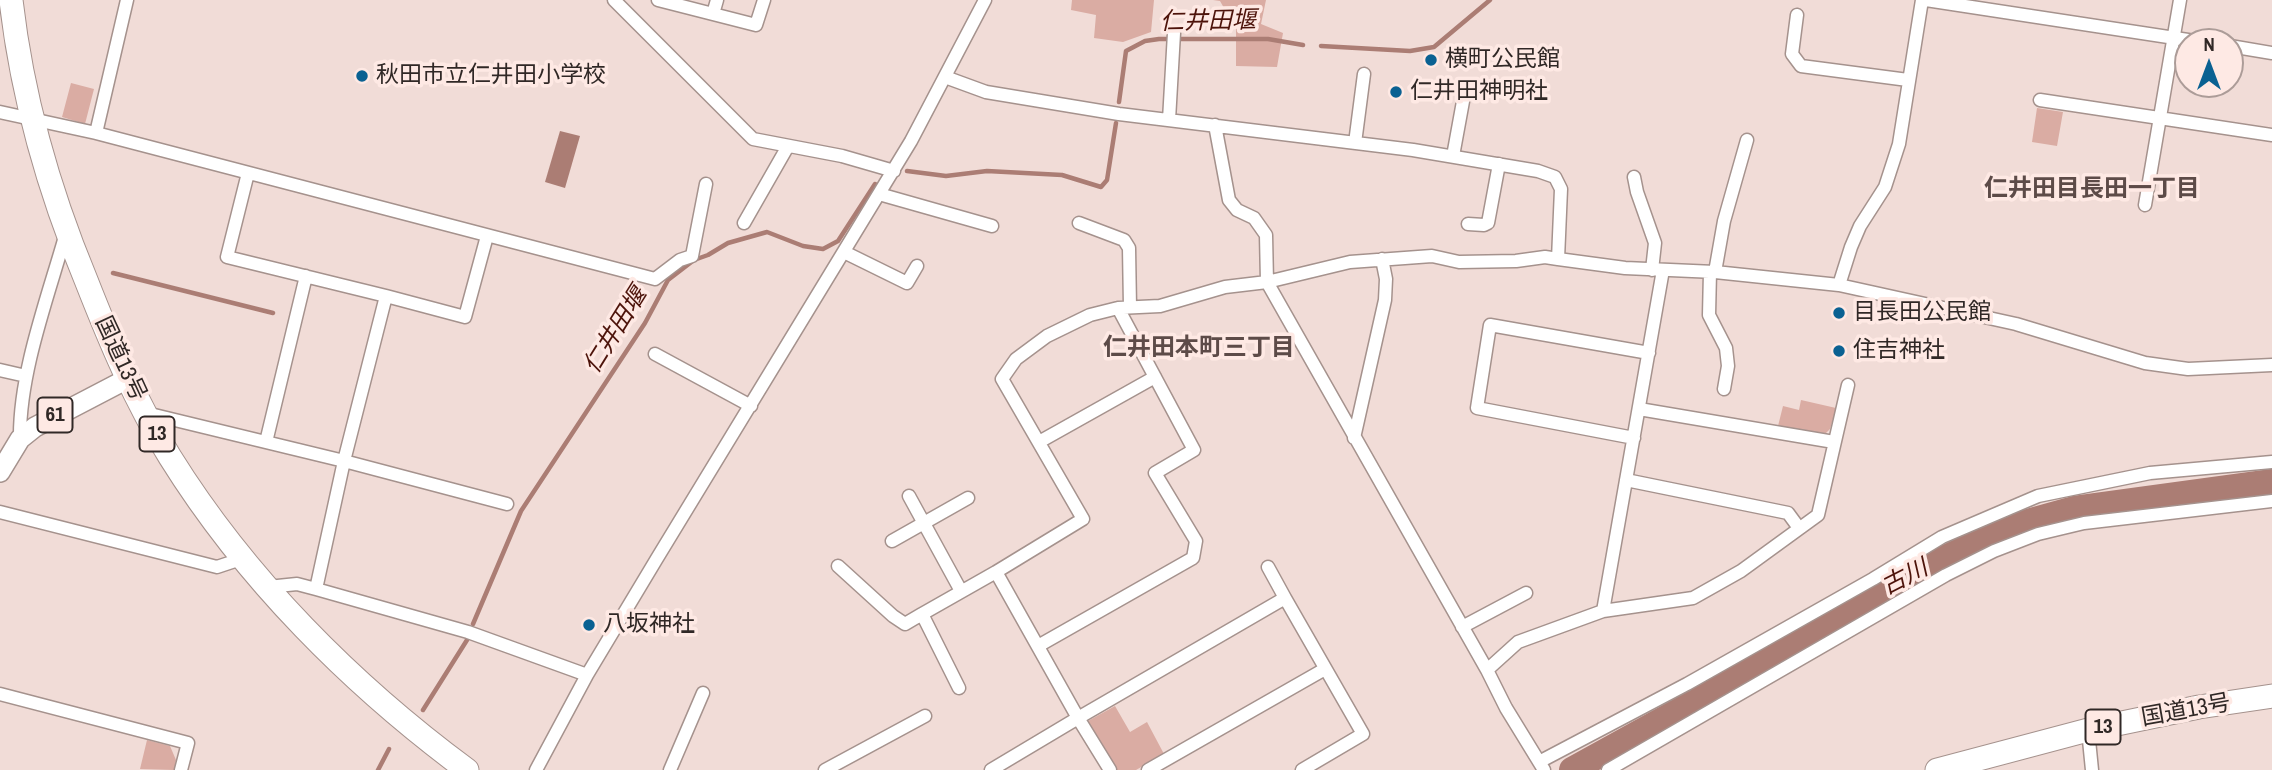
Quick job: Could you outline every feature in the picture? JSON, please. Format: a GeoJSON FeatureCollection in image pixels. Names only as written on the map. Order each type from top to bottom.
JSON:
{"type":"FeatureCollection","features":[{"type":"Feature","properties":{"kind":"highway","name":"国道13号"},"geometry":{"type":"LineString","coordinates":[[12,0],[34,120],[66,233],[127,379],[170,457],[242,559],[302,626],[362,685],[467,770]]}},
{"type":"Feature","properties":{"kind":"highway","name":"国道13号"},"geometry":{"type":"LineString","coordinates":[[1937,770],[2088,730],[2199,707],[2272,696]]}},
{"type":"Feature","properties":{"kind":"main road","name":"61"},"geometry":{"type":"LineString","coordinates":[[0,472],[20,439],[48,419],[127,379]]}},
{"type":"Feature","properties":{"kind":"street"},"geometry":{"type":"LineString","coordinates":[[96,133],[127,0]]}},
{"type":"Feature","properties":{"kind":"street"},"geometry":{"type":"LineString","coordinates":[[614,0],[753,139],[842,156],[894,171]]}},
{"type":"Feature","properties":{"kind":"street"},"geometry":{"type":"LineString","coordinates":[[658,0],[756,25],[764,0]]}},
{"type":"Feature","properties":{"kind":"street"},"geometry":{"type":"LineString","coordinates":[[713,14],[717,0]]}},
{"type":"Feature","properties":{"kind":"street"},"geometry":{"type":"LineString","coordinates":[[536,770],[587,675],[894,171],[985,0]]}},
{"type":"Feature","properties":{"kind":"street"},"geometry":{"type":"LineString","coordinates":[[1839,285],[1860,226],[1885,187],[1899,144],[1924,0],[2174,38],[2146,205]]}},
{"type":"Feature","properties":{"kind":"street"},"geometry":{"type":"LineString","coordinates":[[2176,28],[2180,0]]}},
{"type":"Feature","properties":{"kind":"street"},"geometry":{"type":"LineString","coordinates":[[1797,15],[1792,54],[1801,66],[1908,80]]}},
{"type":"Feature","properties":{"kind":"street"},"geometry":{"type":"LineString","coordinates":[[1169,120],[1173,39]]}},
{"type":"Feature","properties":{"kind":"street"},"geometry":{"type":"LineString","coordinates":[[2244,48],[2272,53]]}},
{"type":"Feature","properties":{"kind":"street"},"geometry":{"type":"LineString","coordinates":[[1355,143],[1364,74]]}},
{"type":"Feature","properties":{"kind":"street"},"geometry":{"type":"LineString","coordinates":[[945,77],[986,92],[1169,120],[1453,156],[1538,171],[1555,177],[1561,189],[1558,259]]}},
{"type":"Feature","properties":{"kind":"street"},"geometry":{"type":"LineString","coordinates":[[1453,156],[1466,85]]}},
{"type":"Feature","properties":{"kind":"street"},"geometry":{"type":"LineString","coordinates":[[2040,100],[2272,135]]}},
{"type":"Feature","properties":{"kind":"street"},"geometry":{"type":"LineString","coordinates":[[0,113],[96,133],[654,279],[680,260],[692,256],[706,184]]}},
{"type":"Feature","properties":{"kind":"street"},"geometry":{"type":"LineString","coordinates":[[1215,125],[1228,200],[1237,210],[1254,218],[1266,235],[1267,282],[1506,708],[1542,766],[1942,537],[2038,496],[2150,473],[2272,461]]}},
{"type":"Feature","properties":{"kind":"street"},"geometry":{"type":"LineString","coordinates":[[1724,389],[1728,366],[1726,348],[1709,315],[1712,272],[1746,140]]}},
{"type":"Feature","properties":{"kind":"street"},"geometry":{"type":"LineString","coordinates":[[744,223],[788,146]]}},
{"type":"Feature","properties":{"kind":"street"},"geometry":{"type":"LineString","coordinates":[[1468,224],[1488,223],[1499,164]]}},
{"type":"Feature","properties":{"kind":"street"},"geometry":{"type":"LineString","coordinates":[[248,173],[227,257],[465,317],[487,236]]}},
{"type":"Feature","properties":{"kind":"street"},"geometry":{"type":"LineString","coordinates":[[1603,611],[1649,353],[1657,270],[1655,243],[1634,177]]}},
{"type":"Feature","properties":{"kind":"street"},"geometry":{"type":"LineString","coordinates":[[879,194],[992,226]]}},
{"type":"Feature","properties":{"kind":"street"},"geometry":{"type":"LineString","coordinates":[[1038,646],[1193,558],[1196,541],[1155,473],[1194,450],[1155,377],[1124,307],[1129,248],[1124,240],[1079,223]]}},
{"type":"Feature","properties":{"kind":"street"},"geometry":{"type":"LineString","coordinates":[[20,439],[20,416],[26,376],[66,233]]}},
{"type":"Feature","properties":{"kind":"street"},"geometry":{"type":"LineString","coordinates":[[844,252],[907,282],[917,266]]}},
{"type":"Feature","properties":{"kind":"street"},"geometry":{"type":"LineString","coordinates":[[838,566],[893,617],[905,624],[1083,519],[1002,379],[1016,359],[1047,336],[1090,315],[1124,307],[1160,306],[1225,287],[1267,282],[1350,262],[1432,256],[1459,262],[1516,261],[1545,257],[1657,270],[1712,272],[1839,285],[2016,324],[2145,363],[2188,369],[2272,365]]}},
{"type":"Feature","properties":{"kind":"street"},"geometry":{"type":"LineString","coordinates":[[1354,438],[1385,300],[1387,279],[1382,260]]}},
{"type":"Feature","properties":{"kind":"street"},"geometry":{"type":"LineString","coordinates":[[266,442],[306,276]]}},
{"type":"Feature","properties":{"kind":"street"},"geometry":{"type":"LineString","coordinates":[[316,589],[344,461],[386,296]]}},
{"type":"Feature","properties":{"kind":"street"},"geometry":{"type":"LineString","coordinates":[[1634,438],[1477,408],[1490,325],[1649,353]]}},
{"type":"Feature","properties":{"kind":"street"},"geometry":{"type":"LineString","coordinates":[[655,354],[751,406]]}},
{"type":"Feature","properties":{"kind":"street"},"geometry":{"type":"LineString","coordinates":[[0,370],[26,376]]}},
{"type":"Feature","properties":{"kind":"street"},"geometry":{"type":"LineString","coordinates":[[1039,442],[1155,377]]}},
{"type":"Feature","properties":{"kind":"street"},"geometry":{"type":"LineString","coordinates":[[1487,670],[1518,642],[1603,611],[1693,598],[1741,571],[1818,515],[1848,385]]}},
{"type":"Feature","properties":{"kind":"street"},"geometry":{"type":"LineString","coordinates":[[1639,409],[1833,442]]}},
{"type":"Feature","properties":{"kind":"street"},"geometry":{"type":"LineString","coordinates":[[145,413],[507,504]]}},
{"type":"Feature","properties":{"kind":"street"},"geometry":{"type":"LineString","coordinates":[[1626,480],[1788,513],[1799,528]]}},
{"type":"Feature","properties":{"kind":"street"},"geometry":{"type":"LineString","coordinates":[[909,496],[961,592]]}},
{"type":"Feature","properties":{"kind":"street"},"geometry":{"type":"LineString","coordinates":[[892,541],[968,498]]}},
{"type":"Feature","properties":{"kind":"street"},"geometry":{"type":"LineString","coordinates":[[1608,770],[1946,575],[1994,551],[2038,534],[2084,523],[2272,501]]}},
{"type":"Feature","properties":{"kind":"street"},"geometry":{"type":"LineString","coordinates":[[0,512],[217,567],[242,559]]}},
{"type":"Feature","properties":{"kind":"street"},"geometry":{"type":"LineString","coordinates":[[1268,567],[1363,734],[1302,770]]}},
{"type":"Feature","properties":{"kind":"street"},"geometry":{"type":"LineString","coordinates":[[996,572],[1110,770]]}},
{"type":"Feature","properties":{"kind":"street"},"geometry":{"type":"LineString","coordinates":[[268,587],[297,584],[316,589],[468,632],[587,675]]}},
{"type":"Feature","properties":{"kind":"street"},"geometry":{"type":"LineString","coordinates":[[1462,627],[1526,593]]}},
{"type":"Feature","properties":{"kind":"street"},"geometry":{"type":"LineString","coordinates":[[991,770],[1285,598]]}},
{"type":"Feature","properties":{"kind":"street"},"geometry":{"type":"LineString","coordinates":[[922,614],[959,688]]}},
{"type":"Feature","properties":{"kind":"street"},"geometry":{"type":"LineString","coordinates":[[1149,770],[1325,669]]}},
{"type":"Feature","properties":{"kind":"street"},"geometry":{"type":"LineString","coordinates":[[670,770],[703,692]]}},
{"type":"Feature","properties":{"kind":"street"},"geometry":{"type":"LineString","coordinates":[[0,694],[188,743],[181,770]]}},
{"type":"Feature","properties":{"kind":"street"},"geometry":{"type":"LineString","coordinates":[[825,770],[925,716]]}},
{"type":"Feature","properties":{"kind":"street"},"geometry":{"type":"LineString","coordinates":[[2088,730],[2092,770]]}},
{"type":"Feature","properties":{"kind":"shaded area"},"geometry":{"type":"Polygon","coordinates":[[[1072,0],[1154,0],[1151,32],[1123,42],[1094,38],[1096,15],[1071,10],[1072,0]]]}},
{"type":"Feature","properties":{"kind":"shaded area"},"geometry":{"type":"Polygon","coordinates":[[[1213,0],[1266,0],[1261,24],[1283,33],[1277,67],[1236,66],[1236,29],[1220,1],[1213,0]]]}},
{"type":"Feature","properties":{"kind":"shaded area"},"geometry":{"type":"Polygon","coordinates":[[[71,83],[94,89],[85,124],[62,117],[71,83]]]}},
{"type":"Feature","properties":{"kind":"shaded area"},"geometry":{"type":"Polygon","coordinates":[[[2037,108],[2063,112],[2057,146],[2032,142],[2037,108]]]}},
{"type":"Feature","properties":{"kind":"shaded area"},"geometry":{"type":"Polygon","coordinates":[[[560,131],[580,136],[565,188],[545,182],[560,131]]]}},
{"type":"Feature","properties":{"kind":"shaded area"},"geometry":{"type":"Polygon","coordinates":[[[1801,400],[1836,408],[1830,429],[1823,436],[1778,426],[1783,406],[1799,410],[1801,400]]]}},
{"type":"Feature","properties":{"kind":"shaded area"},"geometry":{"type":"Polygon","coordinates":[[[1115,706],[1130,732],[1147,722],[1164,754],[1136,770],[1115,770],[1088,721],[1115,706]]]}},
{"type":"Feature","properties":{"kind":"shaded area"},"geometry":{"type":"Polygon","coordinates":[[[147,740],[170,746],[176,760],[174,770],[140,769],[147,740]]]}},
{"type":"Feature","properties":{"kind":"waterway","name":"仁井田堰"},"geometry":{"type":"LineString","coordinates":[[1321,46],[1410,51],[1434,47],[1490,0]]}},
{"type":"Feature","properties":{"kind":"waterway","name":"仁井田堰"},"geometry":{"type":"LineString","coordinates":[[1119,102],[1126,51],[1145,41],[1268,39],[1303,45]]}},
{"type":"Feature","properties":{"kind":"waterway","name":"仁井田堰"},"geometry":{"type":"LineString","coordinates":[[907,171],[946,176],[987,171],[1062,175],[1101,187],[1107,180],[1116,123]]}},
{"type":"Feature","properties":{"kind":"waterway","name":"仁井田堰"},"geometry":{"type":"LineString","coordinates":[[473,624],[521,511],[645,323],[668,280],[694,260],[728,243],[767,232],[803,246],[823,249],[838,241],[875,184]]}},
{"type":"Feature","properties":{"kind":"waterway"},"geometry":{"type":"LineString","coordinates":[[113,273],[273,313]]}},
{"type":"Feature","properties":{"kind":"waterway","name":"古川"},"geometry":{"type":"LineString","coordinates":[[1572,770],[1706,696],[1892,583],[2013,526],[2074,509],[2272,482]]}},
{"type":"Feature","properties":{"kind":"waterway"},"geometry":{"type":"LineString","coordinates":[[423,710],[467,640]]}},
{"type":"Feature","properties":{"kind":"waterway"},"geometry":{"type":"LineString","coordinates":[[378,770],[389,749]]}},
{"type":"Feature","properties":{"kind":"place","name":"横町公民館"},"geometry":{"type":"Point","coordinates":[1431,60]}},
{"type":"Feature","properties":{"kind":"place","name":"秋田市立仁井田小学校"},"geometry":{"type":"Point","coordinates":[362,76]}},
{"type":"Feature","properties":{"kind":"place","name":"仁井田神明社"},"geometry":{"type":"Point","coordinates":[1396,92]}},
{"type":"Feature","properties":{"kind":"place","name":"目長田公民館"},"geometry":{"type":"Point","coordinates":[1839,313]}},
{"type":"Feature","properties":{"kind":"place","name":"住吉神社"},"geometry":{"type":"Point","coordinates":[1839,351]}},
{"type":"Feature","properties":{"kind":"place","name":"八坂神社"},"geometry":{"type":"Point","coordinates":[589,625]}},
{"type":"Feature","properties":{"kind":"district","name":"仁井田目長田一丁目"},"geometry":{"type":"Point","coordinates":[2092,190]}},
{"type":"Feature","properties":{"kind":"district","name":"仁井田本町三丁目"},"geometry":{"type":"Point","coordinates":[1199,349]}}]}
